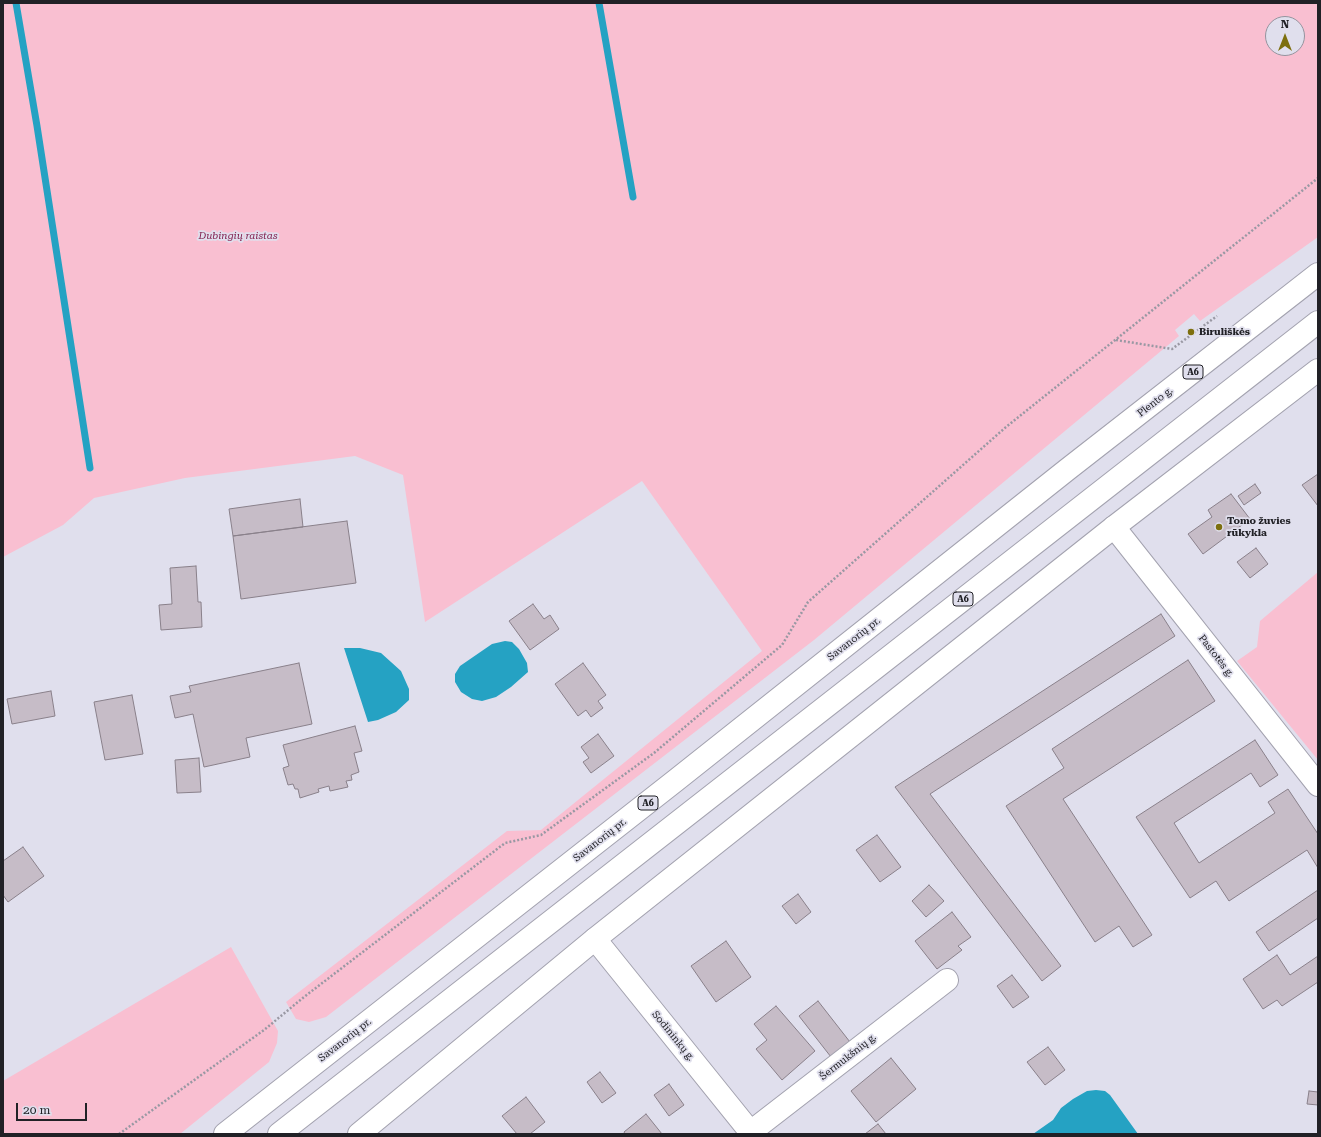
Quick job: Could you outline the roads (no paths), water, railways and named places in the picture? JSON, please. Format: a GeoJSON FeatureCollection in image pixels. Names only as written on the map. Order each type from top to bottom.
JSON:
{"type":"FeatureCollection","features":[{"type":"Feature","properties":{"kind":"main road","name":"Plento g."},"geometry":{"type":"LineString","coordinates":[[1068,469],[1318,274]]}},
{"type":"Feature","properties":{"kind":"main road","name":"A6"},"geometry":{"type":"LineString","coordinates":[[279,1134],[1318,322]]}},
{"type":"Feature","properties":{"kind":"main road"},"geometry":{"type":"LineString","coordinates":[[359,1134],[595,939],[1114,527],[1318,370]]}},
{"type":"Feature","properties":{"kind":"main road","name":"Savanorių pr."},"geometry":{"type":"LineString","coordinates":[[225,1134],[669,786],[1068,469]]}},
{"type":"Feature","properties":{"kind":"main road","name":"Pastotės g."},"geometry":{"type":"LineString","coordinates":[[1114,527],[1318,785]]}},
{"type":"Feature","properties":{"kind":"main road","name":"Sodininkų g."},"geometry":{"type":"LineString","coordinates":[[595,939],[750,1133]]}},
{"type":"Feature","properties":{"kind":"main road","name":"Šermukšnių g."},"geometry":{"type":"LineString","coordinates":[[750,1133],[947,980]]}},
{"type":"Feature","properties":{"kind":"water"},"geometry":{"type":"Polygon","coordinates":[[[505,641],[512,642],[519,649],[527,663],[528,672],[511,687],[496,697],[482,701],[472,699],[461,692],[455,682],[455,674],[460,666],[492,644],[505,641]]]}},
{"type":"Feature","properties":{"kind":"water"},"geometry":{"type":"Polygon","coordinates":[[[344,648],[360,648],[381,653],[401,671],[409,689],[409,700],[396,712],[378,720],[368,722],[344,648]]]}},
{"type":"Feature","properties":{"kind":"water"},"geometry":{"type":"Polygon","coordinates":[[[1087,1091],[1105,1091],[1110,1095],[1138,1134],[1033,1134],[1053,1120],[1061,1108],[1073,1099],[1087,1091]]]}},
{"type":"Feature","properties":{"kind":"waterway"},"geometry":{"type":"LineString","coordinates":[[16,3],[37,126],[90,468]]}},
{"type":"Feature","properties":{"kind":"waterway"},"geometry":{"type":"LineString","coordinates":[[599,3],[633,197]]}},
{"type":"Feature","properties":{"kind":"place","name":"Biruliškės"},"geometry":{"type":"Point","coordinates":[1191,332]}},
{"type":"Feature","properties":{"kind":"place","name":"Tomo žuvies rūkykla"},"geometry":{"type":"Point","coordinates":[1219,527]}},
{"type":"Feature","properties":{"kind":"park label","name":"Dubingių raistas"},"geometry":{"type":"Point","coordinates":[238,236]}}]}
